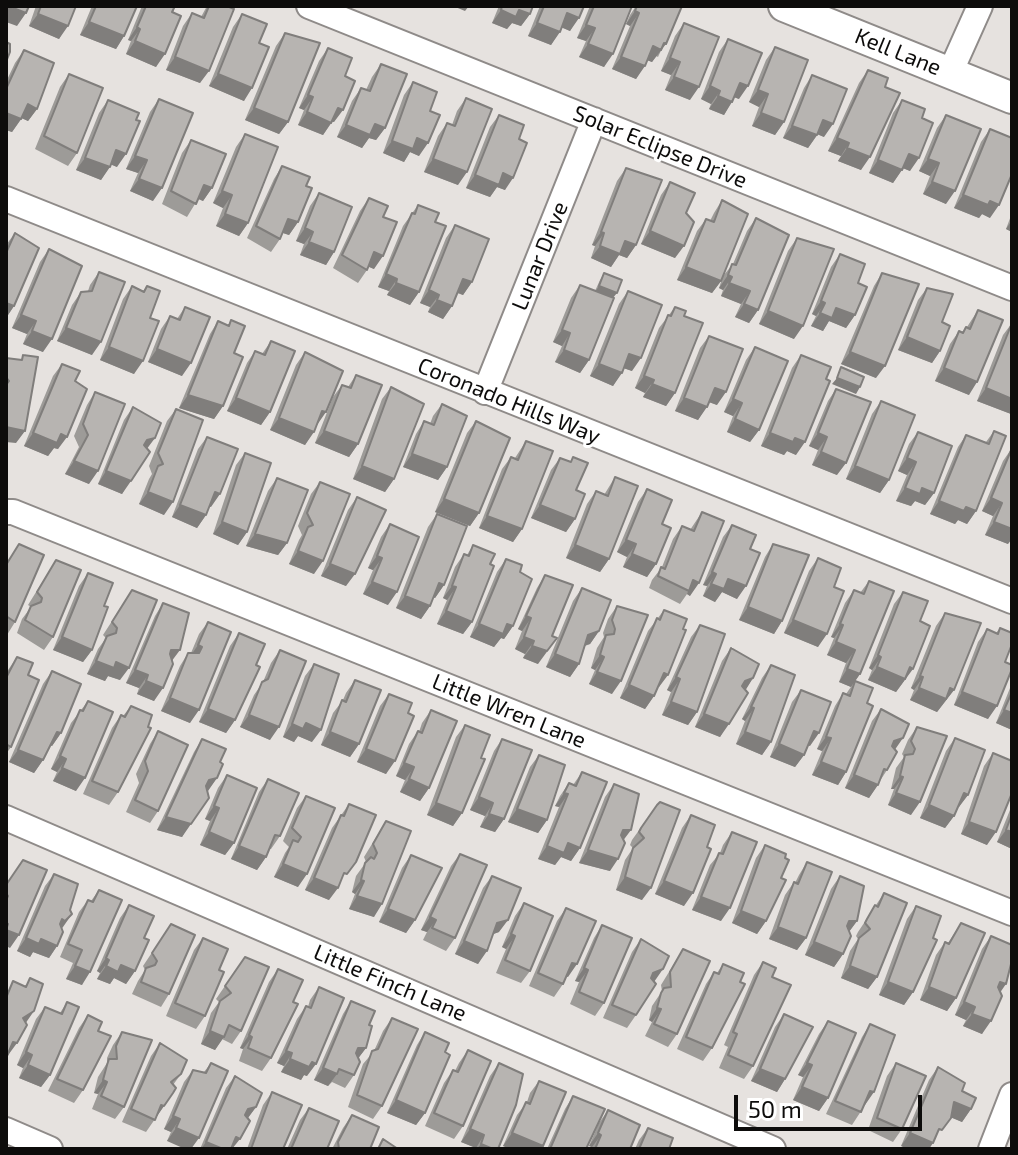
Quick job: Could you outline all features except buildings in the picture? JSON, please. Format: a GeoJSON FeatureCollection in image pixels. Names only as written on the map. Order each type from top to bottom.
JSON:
{"type":"FeatureCollection","features":[{"type":"Feature","properties":{"kind":"street","name":"Solar Eclipse Drive"},"geometry":{"type":"LineString","coordinates":[[309,6],[1012,288]]}},
{"type":"Feature","properties":{"kind":"street","name":"Kell Lane"},"geometry":{"type":"LineString","coordinates":[[784,6],[1012,98]]}},
{"type":"Feature","properties":{"kind":"street"},"geometry":{"type":"LineString","coordinates":[[950,73],[980,6]]}},
{"type":"Feature","properties":{"kind":"street","name":"Lunar Drive"},"geometry":{"type":"LineString","coordinates":[[485,392],[594,120]]}},
{"type":"Feature","properties":{"kind":"street","name":"Coronado Hills Way"},"geometry":{"type":"LineString","coordinates":[[6,199],[1012,601]]}},
{"type":"Feature","properties":{"kind":"street","name":"Little Wren Lane"},"geometry":{"type":"LineString","coordinates":[[6,512],[13,512],[1012,913]]}},
{"type":"Feature","properties":{"kind":"street","name":"Little Finch Lane"},"geometry":{"type":"LineString","coordinates":[[6,818],[773,1149]]}},
{"type":"Feature","properties":{"kind":"street"},"geometry":{"type":"LineString","coordinates":[[991,1149],[1012,1095]]}},
{"type":"Feature","properties":{"kind":"street"},"geometry":{"type":"LineString","coordinates":[[6,1130],[50,1149]]}}]}
